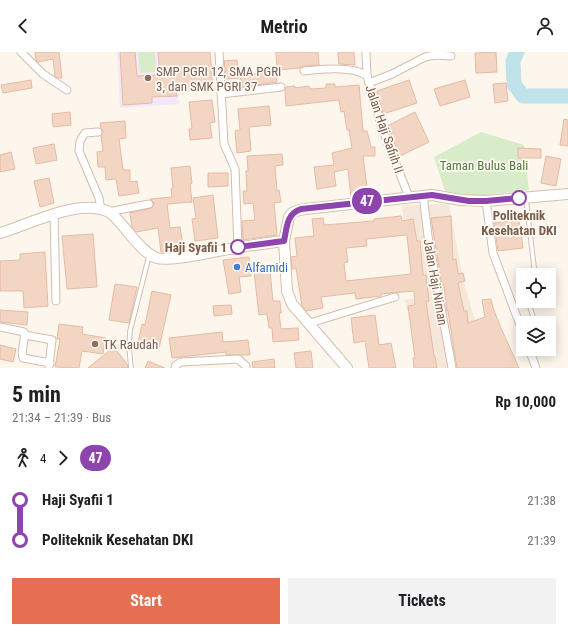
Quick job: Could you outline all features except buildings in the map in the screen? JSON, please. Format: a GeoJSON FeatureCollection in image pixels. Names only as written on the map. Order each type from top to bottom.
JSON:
{"type":"FeatureCollection","features":[{"type":"Feature","properties":{"kind":"street"},"geometry":{"type":"LineString","coordinates":[[21,52],[43,74],[67,90]]}},
{"type":"Feature","properties":{"kind":"street"},"geometry":{"type":"LineString","coordinates":[[219,52],[224,144],[235,168],[238,247]]}},
{"type":"Feature","properties":{"kind":"street"},"geometry":{"type":"LineString","coordinates":[[366,52],[368,79],[392,74],[425,57],[435,55],[451,56]]}},
{"type":"Feature","properties":{"kind":"street","name":"Jalan Haji Safiih II"},"geometry":{"type":"LineString","coordinates":[[304,71],[325,69],[363,73],[368,79],[382,128],[409,196]]}},
{"type":"Feature","properties":{"kind":"street"},"geometry":{"type":"LineString","coordinates":[[221,94],[281,87]]}},
{"type":"Feature","properties":{"kind":"street"},"geometry":{"type":"LineString","coordinates":[[98,132],[85,133],[80,141],[79,151],[100,198],[104,211]]}},
{"type":"Feature","properties":{"kind":"street"},"geometry":{"type":"LineString","coordinates":[[347,368],[310,323],[292,304],[287,291],[284,241],[292,213],[305,209],[423,195],[432,195],[460,200],[486,201],[568,194]]}},
{"type":"Feature","properties":{"kind":"street","name":"Jalan Haji Niman"},"geometry":{"type":"LineString","coordinates":[[423,195],[428,236],[452,368]]}},
{"type":"Feature","properties":{"kind":"street"},"geometry":{"type":"LineString","coordinates":[[486,201],[493,253],[517,316]]}},
{"type":"Feature","properties":{"kind":"street"},"geometry":{"type":"LineString","coordinates":[[104,211],[149,204]]}},
{"type":"Feature","properties":{"kind":"street"},"geometry":{"type":"LineString","coordinates":[[0,233],[54,214],[85,208],[104,211],[114,215],[150,254],[158,258],[167,259],[284,241]]}},
{"type":"Feature","properties":{"kind":"street"},"geometry":{"type":"LineString","coordinates":[[54,214],[56,301]]}},
{"type":"Feature","properties":{"kind":"street"},"geometry":{"type":"LineString","coordinates":[[310,323],[395,297]]}},
{"type":"Feature","properties":{"kind":"street"},"geometry":{"type":"LineString","coordinates":[[0,327],[22,331],[25,336],[21,354],[23,358],[49,366],[53,343],[52,340],[25,336]]}},
{"type":"Feature","properties":{"kind":"street"},"geometry":{"type":"LineString","coordinates":[[532,356],[536,368]]}},
{"type":"Feature","properties":{"kind":"street"},"geometry":{"type":"LineString","coordinates":[[175,368],[176,365],[182,362],[238,359],[246,366],[246,368]]}},
{"type":"Feature","properties":{"kind":"lane"},"geometry":{"type":"LineString","coordinates":[[526,197],[534,268]]}},
{"type":"Feature","properties":{"kind":"lane"},"geometry":{"type":"LineString","coordinates":[[131,368],[129,346],[130,331],[150,254]]}},
{"type":"Feature","properties":{"kind":"shaded area","name":"SMP PGRI 12, SMA PGRI 3, dan SMK PGRI 37"},"geometry":{"type":"Polygon","coordinates":[[[117,52],[176,52],[179,104],[120,108],[117,52]]]}},
{"type":"Feature","properties":{"kind":"shaded area"},"geometry":{"type":"Polygon","coordinates":[[[449,204],[463,279],[489,368],[420,368],[405,300],[418,297],[405,233],[402,205],[449,204]]]}},
{"type":"Feature","properties":{"kind":"green space"},"geometry":{"type":"Polygon","coordinates":[[[138,52],[155,52],[156,72],[140,73],[138,52]]]}},
{"type":"Feature","properties":{"kind":"green space","name":"Taman Bulus Bali"},"geometry":{"type":"Polygon","coordinates":[[[481,132],[524,145],[529,190],[476,196],[445,191],[434,157],[481,132]]]}},
{"type":"Feature","properties":{"kind":"waterway"},"geometry":{"type":"LineString","coordinates":[[517,52],[513,61],[514,84],[523,96],[568,96]]}},
{"type":"Feature","properties":{"kind":"bus line","name":"47"},"geometry":{"type":"LineString","coordinates":[[238,247],[284,241],[292,213],[301,209],[409,196],[446,196],[469,201],[519,198]]}},
{"type":"Feature","properties":{"kind":"place","name":"SMP PGRI 12, SMA PGRI 3, dan SMK PGRI 37"},"geometry":{"type":"Point","coordinates":[148,78]}},
{"type":"Feature","properties":{"kind":"place","name":"Politeknik Kesehatan DKI"},"geometry":{"type":"Point","coordinates":[519,198]}},
{"type":"Feature","properties":{"kind":"place","name":"Haji Syafii 1"},"geometry":{"type":"Point","coordinates":[238,247]}},
{"type":"Feature","properties":{"kind":"place","name":"Alfamidi"},"geometry":{"type":"Point","coordinates":[237,267]}},
{"type":"Feature","properties":{"kind":"place","name":"TK Raudah"},"geometry":{"type":"Point","coordinates":[95,344]}}]}
